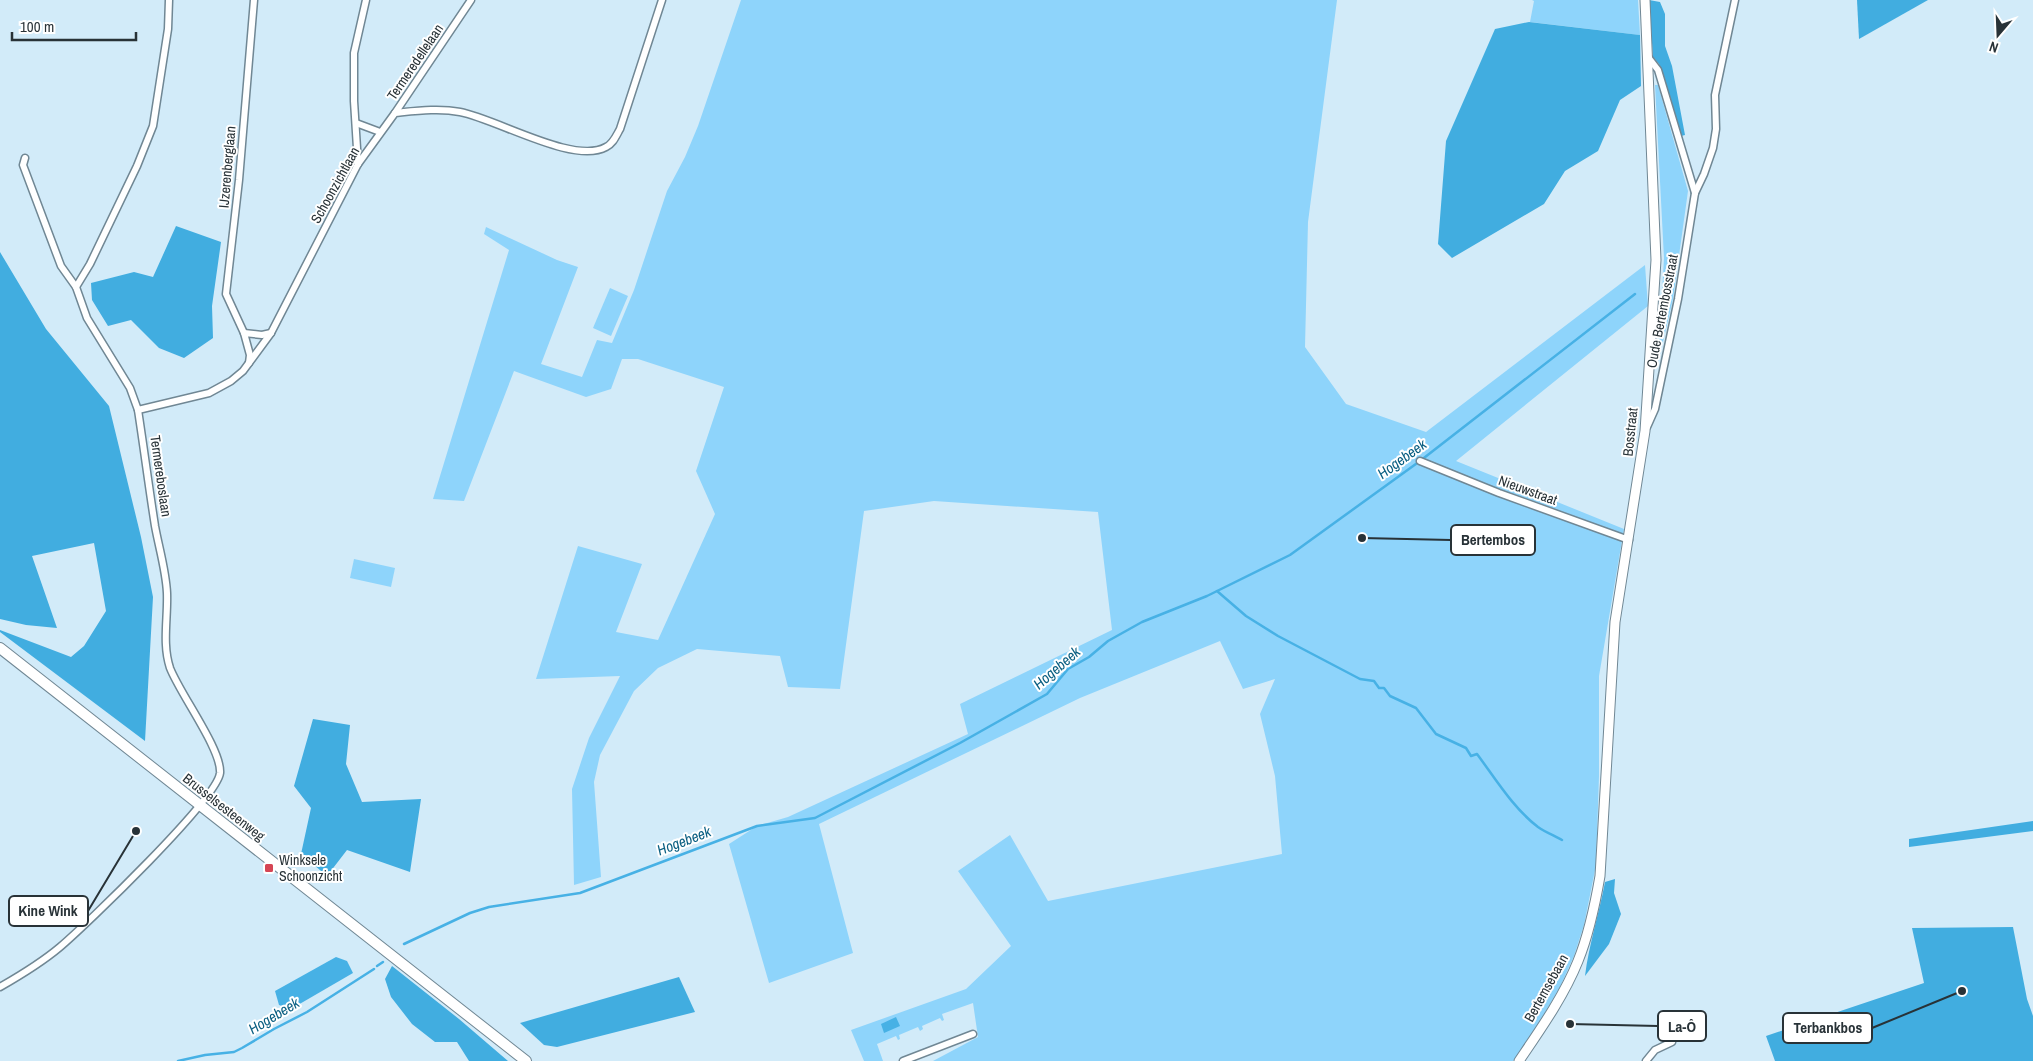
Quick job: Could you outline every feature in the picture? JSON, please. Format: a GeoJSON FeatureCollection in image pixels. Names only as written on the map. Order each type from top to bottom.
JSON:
{"type":"FeatureCollection","features":[{"type":"Feature","properties":{"kind":"main road","name":"Brusselsesteenweg"},"geometry":{"type":"LineString","coordinates":[[0,648],[526,1061]]}},
{"type":"Feature","properties":{"kind":"street"},"geometry":{"type":"LineString","coordinates":[[76,288],[90,264],[140,159],[153,126],[168,28],[169,0]]}},
{"type":"Feature","properties":{"kind":"street","name":"IJzerenberglaan"},"geometry":{"type":"LineString","coordinates":[[249,363],[250,355],[244,333],[226,294],[239,180],[254,0]]}},
{"type":"Feature","properties":{"kind":"street"},"geometry":{"type":"LineString","coordinates":[[358,164],[354,53],[366,0]]}},
{"type":"Feature","properties":{"kind":"street","name":"Termeredellelaan"},"geometry":{"type":"LineString","coordinates":[[395,113],[471,0]]}},
{"type":"Feature","properties":{"kind":"street"},"geometry":{"type":"LineString","coordinates":[[395,113],[442,110],[460,112],[570,150],[595,151],[607,147],[614,140],[620,129],[662,0]]}},
{"type":"Feature","properties":{"kind":"street","name":"Bosstraat"},"geometry":{"type":"LineString","coordinates":[[1601,866],[1615,622],[1645,431],[1656,260],[1645,0]]}},
{"type":"Feature","properties":{"kind":"street","name":"Oude Bertembosstraat"},"geometry":{"type":"LineString","coordinates":[[1645,431],[1655,409],[1676,308],[1695,193],[1713,148],[1716,129],[1715,95],[1736,0]]}},
{"type":"Feature","properties":{"kind":"street","name":"Oude Bertembosstraat"},"geometry":{"type":"LineString","coordinates":[[1648,57],[1658,70],[1695,193]]}},
{"type":"Feature","properties":{"kind":"street","name":"Schoonzichtlaan"},"geometry":{"type":"LineString","coordinates":[[138,410],[209,393],[237,377],[271,333],[358,164],[395,113]]}},
{"type":"Feature","properties":{"kind":"street"},"geometry":{"type":"LineString","coordinates":[[356,123],[380,132]]}},
{"type":"Feature","properties":{"kind":"street","name":"Termereboslaan"},"geometry":{"type":"LineString","coordinates":[[0,987],[42,961],[61,946],[148,861],[200,806],[217,782],[220,772],[220,763],[174,676],[168,659],[166,643],[167,592],[138,410],[130,388],[87,318],[76,288],[61,266],[22,165],[25,158]]}},
{"type":"Feature","properties":{"kind":"street"},"geometry":{"type":"LineString","coordinates":[[244,333],[262,335],[271,333]]}},
{"type":"Feature","properties":{"kind":"street","name":"Nieuwstraat"},"geometry":{"type":"LineString","coordinates":[[1420,461],[1499,493],[1629,540]]}},
{"type":"Feature","properties":{"kind":"street","name":"Bertemsebaan"},"geometry":{"type":"LineString","coordinates":[[1519,1061],[1566,988],[1577,962],[1593,912],[1601,866]]}},
{"type":"Feature","properties":{"kind":"street"},"geometry":{"type":"LineString","coordinates":[[904,1061],[973,1034]]}},
{"type":"Feature","properties":{"kind":"street"},"geometry":{"type":"LineString","coordinates":[[1646,1061],[1655,1050],[1672,1042]]}},
{"type":"Feature","properties":{"kind":"shaded area"},"geometry":{"type":"Polygon","coordinates":[[[741,0],[1337,0],[1308,222],[1305,347],[1346,404],[1426,432],[1645,265],[1648,306],[1456,461],[1624,529],[1599,676],[1599,776],[1596,865],[1584,925],[1574,956],[1560,987],[1524,1048],[1513,1061],[933,1061],[978,1037],[973,1003],[942,1014],[944,1020],[942,1021],[940,1018],[922,1026],[923,1029],[920,1031],[918,1027],[899,1035],[900,1039],[898,1040],[896,1036],[877,1044],[883,1061],[864,1061],[851,1030],[966,989],[1011,946],[958,871],[1010,835],[1048,901],[1282,854],[1275,776],[1260,714],[1275,679],[1243,689],[1220,641],[1080,698],[819,824],[853,953],[769,983],[729,844],[757,826],[788,817],[968,734],[960,704],[1112,630],[1098,512],[934,501],[864,511],[840,689],[788,687],[780,656],[697,649],[658,668],[634,691],[600,755],[594,782],[601,877],[574,885],[572,789],[589,738],[620,676],[536,679],[578,546],[642,564],[616,632],[658,640],[715,514],[696,471],[724,387],[638,359],[622,359],[611,389],[586,397],[514,371],[464,501],[433,499],[509,250],[484,234],[486,227],[557,260],[578,267],[541,364],[582,377],[597,340],[612,343],[634,290],[667,191],[685,157],[698,126],[741,0]]]}},
{"type":"Feature","properties":{"kind":"shaded area"},"geometry":{"type":"Polygon","coordinates":[[[1532,0],[1638,0],[1640,35],[1530,22],[1534,1],[1532,0]]]}},
{"type":"Feature","properties":{"kind":"shaded area"},"geometry":{"type":"Polygon","coordinates":[[[1649,0],[1660,2],[1665,14],[1665,46],[1672,66],[1685,135],[1681,136],[1659,64],[1653,57],[1649,0]]]}},
{"type":"Feature","properties":{"kind":"shaded area"},"geometry":{"type":"Polygon","coordinates":[[[1857,0],[1928,0],[1859,39],[1857,0]]]}},
{"type":"Feature","properties":{"kind":"shaded area"},"geometry":{"type":"Polygon","coordinates":[[[1529,22],[1640,35],[1641,86],[1620,100],[1598,151],[1565,171],[1544,204],[1452,258],[1438,244],[1446,141],[1495,29],[1529,22]]]}},
{"type":"Feature","properties":{"kind":"shaded area"},"geometry":{"type":"Polygon","coordinates":[[[1655,85],[1658,85],[1688,191],[1673,299],[1658,363],[1664,258],[1655,85]]]}},
{"type":"Feature","properties":{"kind":"shaded area"},"geometry":{"type":"Polygon","coordinates":[[[176,226],[221,242],[212,306],[213,338],[184,358],[159,348],[131,320],[108,326],[92,300],[91,283],[134,272],[153,277],[176,226]]]}},
{"type":"Feature","properties":{"kind":"shaded area"},"geometry":{"type":"Polygon","coordinates":[[[0,252],[46,329],[109,406],[141,537],[153,597],[145,741],[0,632],[0,630],[71,657],[84,646],[106,611],[94,543],[32,556],[57,628],[26,625],[0,619],[0,252]]]}},
{"type":"Feature","properties":{"kind":"shaded area"},"geometry":{"type":"Polygon","coordinates":[[[610,288],[628,296],[611,336],[593,328],[610,288]]]}},
{"type":"Feature","properties":{"kind":"shaded area"},"geometry":{"type":"Polygon","coordinates":[[[354,559],[395,568],[391,587],[350,578],[354,559]]]}},
{"type":"Feature","properties":{"kind":"shaded area"},"geometry":{"type":"Polygon","coordinates":[[[313,719],[350,725],[346,764],[362,802],[421,799],[410,872],[347,850],[327,876],[301,854],[311,808],[294,786],[313,719]]]}},
{"type":"Feature","properties":{"kind":"shaded area"},"geometry":{"type":"Polygon","coordinates":[[[2033,821],[2033,831],[1909,847],[1909,839],[2033,821]]]}},
{"type":"Feature","properties":{"kind":"shaded area"},"geometry":{"type":"Polygon","coordinates":[[[1615,879],[1614,893],[1621,914],[1609,944],[1585,976],[1605,882],[1615,879]]]}},
{"type":"Feature","properties":{"kind":"shaded area"},"geometry":{"type":"Polygon","coordinates":[[[2013,927],[2027,999],[2033,1016],[2033,1061],[1775,1061],[1766,1036],[1924,983],[1912,928],[2013,927]]]}},
{"type":"Feature","properties":{"kind":"shaded area"},"geometry":{"type":"Polygon","coordinates":[[[336,957],[347,961],[353,973],[291,1009],[279,1005],[275,991],[336,957]]]}},
{"type":"Feature","properties":{"kind":"shaded area"},"geometry":{"type":"Polygon","coordinates":[[[392,966],[508,1061],[469,1061],[457,1042],[435,1042],[412,1024],[391,997],[385,979],[392,966]]]}},
{"type":"Feature","properties":{"kind":"shaded area"},"geometry":{"type":"Polygon","coordinates":[[[679,977],[695,1012],[557,1047],[544,1045],[520,1023],[679,977]]]}},
{"type":"Feature","properties":{"kind":"shaded area"},"geometry":{"type":"Polygon","coordinates":[[[896,1017],[900,1026],[884,1033],[881,1024],[896,1017]]]}},
{"type":"Feature","properties":{"kind":"waterway","name":"Hogebeek"},"geometry":{"type":"LineString","coordinates":[[404,944],[470,913],[489,907],[580,893],[757,826],[815,818],[960,743],[1047,694],[1068,669],[1089,657],[1108,641],[1142,622],[1207,596],[1290,555],[1420,461],[1635,294]]}},
{"type":"Feature","properties":{"kind":"waterway"},"geometry":{"type":"LineString","coordinates":[[1217,591],[1246,616],[1278,636],[1360,679],[1374,681],[1379,688],[1384,688],[1390,696],[1416,708],[1436,734],[1466,748],[1471,756],[1477,754],[1520,811],[1541,829],[1562,840]]}},
{"type":"Feature","properties":{"kind":"waterway","name":"Hogebeek"},"geometry":{"type":"LineString","coordinates":[[377,966],[383,962]]}},
{"type":"Feature","properties":{"kind":"waterway","name":"Hogebeek"},"geometry":{"type":"LineString","coordinates":[[178,1061],[205,1055],[234,1052],[307,1012],[374,969]]}},
{"type":"Feature","properties":{"kind":"place","name":"Bertembos"},"geometry":{"type":"Point","coordinates":[1362,538]}},
{"type":"Feature","properties":{"kind":"place","name":"Kine Wink"},"geometry":{"type":"Point","coordinates":[136,831]}},
{"type":"Feature","properties":{"kind":"place","name":"Winksele Schoonzicht"},"geometry":{"type":"Point","coordinates":[269,868]}},
{"type":"Feature","properties":{"kind":"place","name":"Terbankbos"},"geometry":{"type":"Point","coordinates":[1962,991]}},
{"type":"Feature","properties":{"kind":"place","name":"La-Ô"},"geometry":{"type":"Point","coordinates":[1570,1024]}}]}
